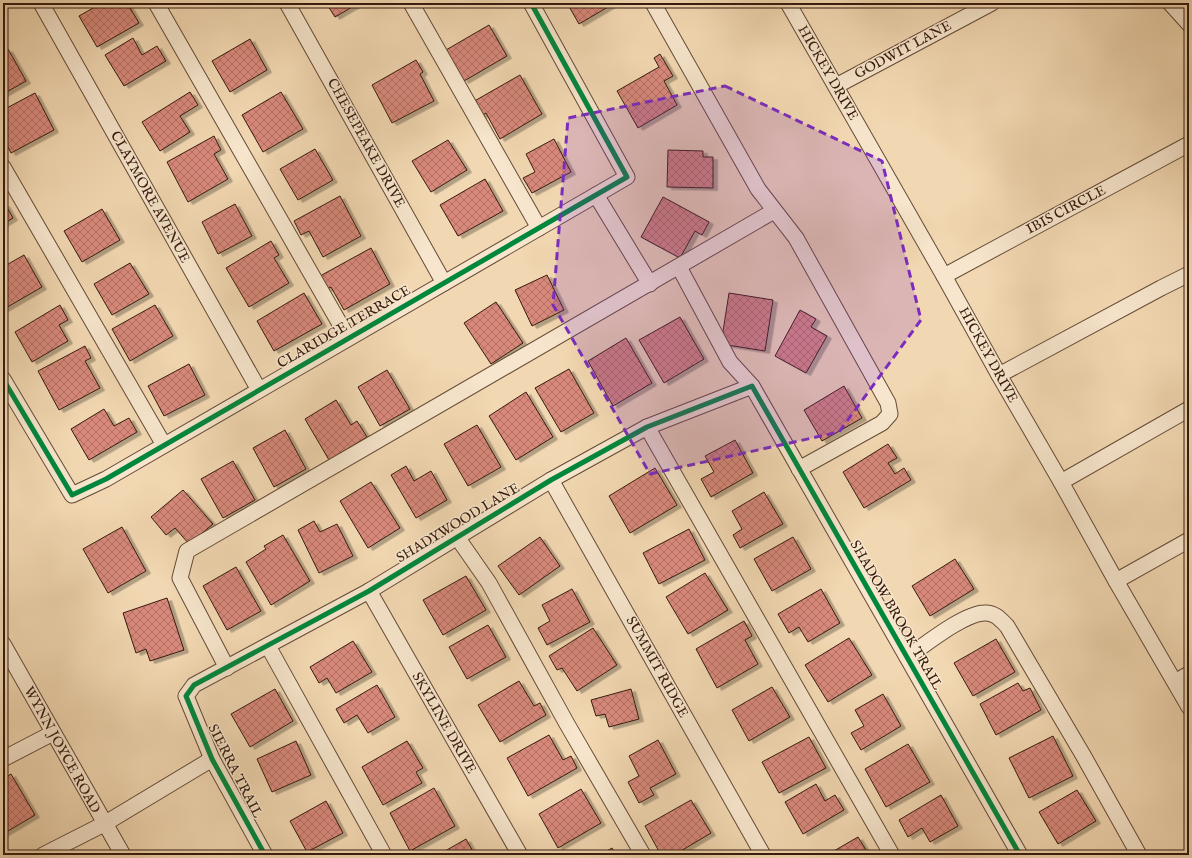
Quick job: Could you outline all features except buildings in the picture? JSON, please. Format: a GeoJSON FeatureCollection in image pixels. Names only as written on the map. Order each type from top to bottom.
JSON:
{"type":"FeatureCollection","features":[{"type":"Feature","properties":{"kind":"street","name":"CLAYMORE AVENUE"},"geometry":{"type":"LineString","coordinates":[[41,3],[259,390]]}},
{"type":"Feature","properties":{"kind":"street"},"geometry":{"type":"LineString","coordinates":[[156,3],[348,338]]}},
{"type":"Feature","properties":{"kind":"street","name":"CHESEPEAKE DRIVE"},"geometry":{"type":"LineString","coordinates":[[288,3],[444,283]]}},
{"type":"Feature","properties":{"kind":"street"},"geometry":{"type":"LineString","coordinates":[[411,3],[539,228]]}},
{"type":"Feature","properties":{"kind":"street","name":"CLARIDGE TERRACE"},"geometry":{"type":"LineString","coordinates":[[3,380],[72,495],[106,479],[626,177],[531,3]]}},
{"type":"Feature","properties":{"kind":"street"},"geometry":{"type":"LineString","coordinates":[[653,3],[758,189],[796,238],[888,403],[890,414],[882,423],[799,469]]}},
{"type":"Feature","properties":{"kind":"street","name":"HICKEY DRIVE"},"geometry":{"type":"LineString","coordinates":[[788,3],[944,276],[998,376],[1061,482],[1189,707]]}},
{"type":"Feature","properties":{"kind":"street","name":"GODWIT LANE"},"geometry":{"type":"LineString","coordinates":[[836,86],[992,3]]}},
{"type":"Feature","properties":{"kind":"street"},"geometry":{"type":"LineString","coordinates":[[1170,3],[1189,24]]}},
{"type":"Feature","properties":{"kind":"street","name":"IBIS CIRCLE"},"geometry":{"type":"LineString","coordinates":[[944,276],[1189,144]]}},
{"type":"Feature","properties":{"kind":"street"},"geometry":{"type":"LineString","coordinates":[[3,167],[164,445]]}},
{"type":"Feature","properties":{"kind":"street"},"geometry":{"type":"LineString","coordinates":[[596,195],[650,284]]}},
{"type":"Feature","properties":{"kind":"street"},"geometry":{"type":"LineString","coordinates":[[227,668],[180,578],[187,551],[774,211]]}},
{"type":"Feature","properties":{"kind":"street","name":"SHADOW BROOK TRAIL"},"geometry":{"type":"LineString","coordinates":[[679,267],[730,362],[752,386],[1020,855]]}},
{"type":"Feature","properties":{"kind":"street"},"geometry":{"type":"LineString","coordinates":[[998,376],[1189,274]]}},
{"type":"Feature","properties":{"kind":"street","name":"SHADYWOOD LANE"},"geometry":{"type":"LineString","coordinates":[[186,696],[194,685],[369,591],[551,480],[647,427],[752,386]]}},
{"type":"Feature","properties":{"kind":"street"},"geometry":{"type":"LineString","coordinates":[[1061,482],[1189,409]]}},
{"type":"Feature","properties":{"kind":"street"},"geometry":{"type":"LineString","coordinates":[[647,427],[892,855]]}},
{"type":"Feature","properties":{"kind":"street","name":"SUMMIT RIDGE"},"geometry":{"type":"LineString","coordinates":[[551,480],[763,855]]}},
{"type":"Feature","properties":{"kind":"street"},"geometry":{"type":"LineString","coordinates":[[458,537],[489,583],[567,724],[643,855]]}},
{"type":"Feature","properties":{"kind":"street"},"geometry":{"type":"LineString","coordinates":[[1116,581],[1189,540]]}},
{"type":"Feature","properties":{"kind":"street","name":"SKYLINE DRIVE"},"geometry":{"type":"LineString","coordinates":[[369,591],[520,855]]}},
{"type":"Feature","properties":{"kind":"street"},"geometry":{"type":"LineString","coordinates":[[907,657],[958,622],[973,615],[985,612],[998,616],[1007,626],[1083,755],[1139,855]]}},
{"type":"Feature","properties":{"kind":"street","name":"WYNN JOYCE ROAD"},"geometry":{"type":"LineString","coordinates":[[3,644],[123,855]]}},
{"type":"Feature","properties":{"kind":"street"},"geometry":{"type":"LineString","coordinates":[[268,646],[384,855]]}},
{"type":"Feature","properties":{"kind":"street"},"geometry":{"type":"LineString","coordinates":[[1175,682],[1189,674]]}},
{"type":"Feature","properties":{"kind":"street","name":"SIERRA TRAIL"},"geometry":{"type":"LineString","coordinates":[[186,696],[212,759],[264,855]]}},
{"type":"Feature","properties":{"kind":"street"},"geometry":{"type":"LineString","coordinates":[[3,759],[53,733]]}},
{"type":"Feature","properties":{"kind":"street"},"geometry":{"type":"LineString","coordinates":[[43,855],[104,824],[212,759]]}},
{"type":"Feature","properties":{"kind":"highlighted area"},"geometry":{"type":"Polygon","coordinates":[[[725,86],[882,161],[921,320],[839,432],[650,474],[553,305],[568,118],[725,86]]]}},
{"type":"Feature","properties":{"kind":"cycle path"},"geometry":{"type":"LineString","coordinates":[[3,379],[72,495],[106,479],[627,177],[531,3]]}},
{"type":"Feature","properties":{"kind":"cycle path"},"geometry":{"type":"LineString","coordinates":[[265,855],[212,759],[186,696],[194,685],[369,591],[551,480],[647,427],[752,386],[1020,855]]}}]}
